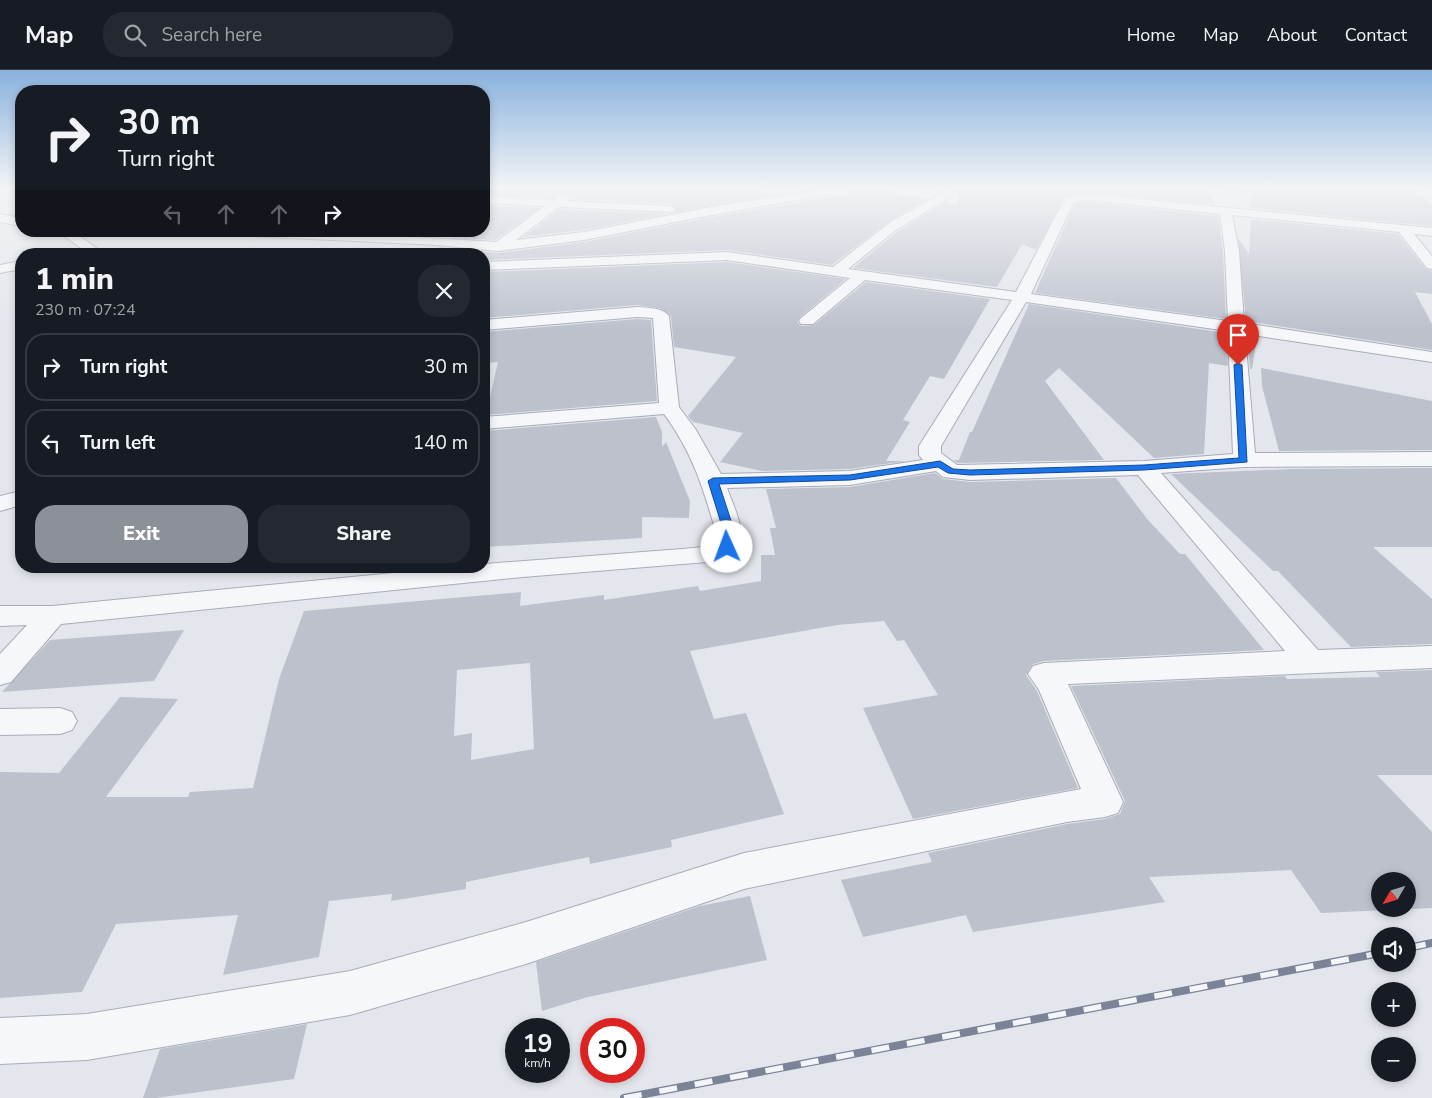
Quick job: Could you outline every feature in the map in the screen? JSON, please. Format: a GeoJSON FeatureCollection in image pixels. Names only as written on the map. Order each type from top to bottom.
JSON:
{"type":"FeatureCollection","features":[{"type":"Feature","properties":{"kind":"street"},"geometry":{"type":"LineString","coordinates":[[490,255],[514,234]]}},
{"type":"Feature","properties":{"kind":"street"},"geometry":{"type":"LineString","coordinates":[[353,237],[498,246],[593,234]]}},
{"type":"Feature","properties":{"kind":"street"},"geometry":{"type":"LineString","coordinates":[[836,271],[883,234]]}},
{"type":"Feature","properties":{"kind":"street"},"geometry":{"type":"LineString","coordinates":[[1052,234],[1021,298],[932,440],[930,455],[951,472],[1144,468],[1244,460],[1432,459]]}},
{"type":"Feature","properties":{"kind":"street"},"geometry":{"type":"LineString","coordinates":[[1232,234],[1244,460]]}},
{"type":"Feature","properties":{"kind":"street"},"geometry":{"type":"LineString","coordinates":[[1407,234],[1432,265]]}},
{"type":"Feature","properties":{"kind":"street"},"geometry":{"type":"LineString","coordinates":[[72,237],[90,248]]}},
{"type":"Feature","properties":{"kind":"street"},"geometry":{"type":"LineString","coordinates":[[490,266],[712,256],[750,259],[1236,327],[1432,357]]}},
{"type":"Feature","properties":{"kind":"street"},"geometry":{"type":"LineString","coordinates":[[0,269],[15,266]]}},
{"type":"Feature","properties":{"kind":"street"},"geometry":{"type":"LineString","coordinates":[[807,321],[862,275]]}},
{"type":"Feature","properties":{"kind":"street"},"geometry":{"type":"LineString","coordinates":[[490,324],[637,312],[654,313],[662,316],[669,408],[686,430],[713,481],[730,536],[727,547],[707,554],[490,572]]}},
{"type":"Feature","properties":{"kind":"street"},"geometry":{"type":"LineString","coordinates":[[490,423],[669,408]]}},
{"type":"Feature","properties":{"kind":"street"},"geometry":{"type":"LineString","coordinates":[[713,481],[850,478],[940,464]]}},
{"type":"Feature","properties":{"kind":"street"},"geometry":{"type":"LineString","coordinates":[[1144,468],[1310,661]]}},
{"type":"Feature","properties":{"kind":"street"},"geometry":{"type":"LineString","coordinates":[[0,504],[15,500]]}},
{"type":"Feature","properties":{"kind":"street"},"geometry":{"type":"LineString","coordinates":[[0,616],[52,615],[482,573]]}},
{"type":"Feature","properties":{"kind":"street"},"geometry":{"type":"LineString","coordinates":[[0,674],[52,615]]}},
{"type":"Feature","properties":{"kind":"street"},"geometry":{"type":"LineString","coordinates":[[0,1041],[86,1037],[350,993],[526,943],[744,871],[1067,806],[1105,802],[1053,685],[1044,674],[1432,657]]}},
{"type":"Feature","properties":{"kind":"street"},"geometry":{"type":"LineString","coordinates":[[0,722],[60,721]]}},
{"type":"Feature","properties":{"kind":"building"},"geometry":{"type":"Polygon","coordinates":[[[490,234],[503,234],[495,240],[454,238],[490,237],[490,234]]]}},
{"type":"Feature","properties":{"kind":"building"},"geometry":{"type":"Polygon","coordinates":[[[527,234],[549,234],[523,237],[527,234]]]}},
{"type":"Feature","properties":{"kind":"building"},"geometry":{"type":"Polygon","coordinates":[[[625,234],[872,234],[832,265],[727,250],[490,260],[490,252],[498,253],[584,242],[625,234]]]}},
{"type":"Feature","properties":{"kind":"building"},"geometry":{"type":"Polygon","coordinates":[[[894,234],[1045,234],[1036,250],[1022,244],[997,287],[853,268],[894,234]]]}},
{"type":"Feature","properties":{"kind":"building"},"geometry":{"type":"Polygon","coordinates":[[[1061,234],[1221,234],[1226,319],[1035,293],[1061,234]]]}},
{"type":"Feature","properties":{"kind":"building"},"geometry":{"type":"Polygon","coordinates":[[[1250,234],[1398,234],[1426,269],[1432,271],[1432,294],[1415,292],[1432,324],[1432,350],[1246,321],[1238,238],[1249,254],[1250,234]]]}},
{"type":"Feature","properties":{"kind":"building"},"geometry":{"type":"Polygon","coordinates":[[[727,262],[846,279],[800,317],[797,322],[801,326],[814,325],[866,282],[990,299],[944,379],[930,376],[903,420],[910,422],[886,461],[906,461],[850,469],[762,471],[720,462],[743,433],[693,422],[688,416],[736,357],[674,347],[671,316],[659,308],[637,305],[490,317],[490,272],[727,262]]]}},
{"type":"Feature","properties":{"kind":"building"},"geometry":{"type":"Polygon","coordinates":[[[1029,304],[1226,333],[1228,366],[1209,363],[1204,454],[1154,458],[1059,368],[1045,381],[1104,460],[958,463],[953,460],[959,460],[1029,304]]]}},
{"type":"Feature","properties":{"kind":"building"},"geometry":{"type":"Polygon","coordinates":[[[637,319],[651,320],[657,401],[490,415],[490,397],[498,362],[490,363],[490,331],[637,319]]]}},
{"type":"Feature","properties":{"kind":"building"},"geometry":{"type":"Polygon","coordinates":[[[1247,336],[1257,338],[1252,369],[1250,369],[1247,336]]]}},
{"type":"Feature","properties":{"kind":"building"},"geometry":{"type":"Polygon","coordinates":[[[1261,368],[1432,401],[1432,450],[1279,451],[1262,386],[1261,368]]]}},
{"type":"Feature","properties":{"kind":"building"},"geometry":{"type":"Polygon","coordinates":[[[656,417],[662,432],[662,447],[666,442],[690,501],[689,518],[642,517],[642,538],[490,547],[490,431],[656,417]]]}},
{"type":"Feature","properties":{"kind":"building"},"geometry":{"type":"Polygon","coordinates":[[[1432,468],[1432,547],[1373,547],[1432,599],[1432,644],[1351,647],[1278,571],[1273,571],[1171,474],[1292,469],[1432,468]]]}},
{"type":"Feature","properties":{"kind":"building"},"geometry":{"type":"Polygon","coordinates":[[[935,473],[943,479],[970,482],[1116,478],[1148,520],[1180,554],[1185,554],[1264,650],[1044,661],[1033,664],[1026,675],[1037,691],[1078,788],[913,819],[863,708],[938,695],[904,640],[897,641],[884,621],[837,625],[690,651],[714,719],[746,713],[784,814],[671,840],[672,847],[590,864],[589,857],[466,882],[466,889],[391,901],[392,894],[329,901],[319,957],[223,975],[238,915],[116,924],[82,992],[0,998],[0,772],[59,773],[120,697],[178,699],[106,797],[188,797],[190,792],[253,788],[279,679],[304,611],[521,592],[520,606],[604,595],[604,600],[698,586],[700,591],[761,581],[761,555],[775,555],[770,528],[776,528],[766,489],[850,487],[935,473]],[[530,663],[457,670],[454,736],[472,733],[471,760],[534,749],[530,663]]]}},
{"type":"Feature","properties":{"kind":"building"},"geometry":{"type":"Polygon","coordinates":[[[184,630],[154,681],[2,692],[50,640],[184,630]]]}},
{"type":"Feature","properties":{"kind":"building"},"geometry":{"type":"Polygon","coordinates":[[[1432,670],[1432,775],[1377,775],[1432,832],[1432,908],[1416,909],[1416,872],[1371,872],[1371,911],[1321,913],[1291,870],[1149,877],[1165,902],[973,932],[966,915],[863,937],[841,880],[932,862],[928,853],[1067,824],[1105,819],[1120,814],[1125,801],[1071,686],[1285,676],[1287,679],[1380,677],[1376,672],[1432,670]]]}},
{"type":"Feature","properties":{"kind":"building"},"geometry":{"type":"Polygon","coordinates":[[[750,896],[767,960],[588,997],[542,1011],[536,962],[700,906],[750,896]]]}},
{"type":"Feature","properties":{"kind":"building"},"geometry":{"type":"Polygon","coordinates":[[[307,1024],[294,1079],[156,1098],[143,1098],[160,1049],[307,1024]]]}},
{"type":"Feature","properties":{"kind":"railway"},"geometry":{"type":"LineString","coordinates":[[1416,946],[1432,943]]}},
{"type":"Feature","properties":{"kind":"railway"},"geometry":{"type":"LineString","coordinates":[[624,1098],[1371,955]]}},
{"type":"Feature","properties":{"kind":"route"},"geometry":{"type":"LineString","coordinates":[[727,547],[730,536],[713,481],[850,478],[940,464],[951,472],[970,473],[1144,468],[1244,460],[1238,365]]}}]}
